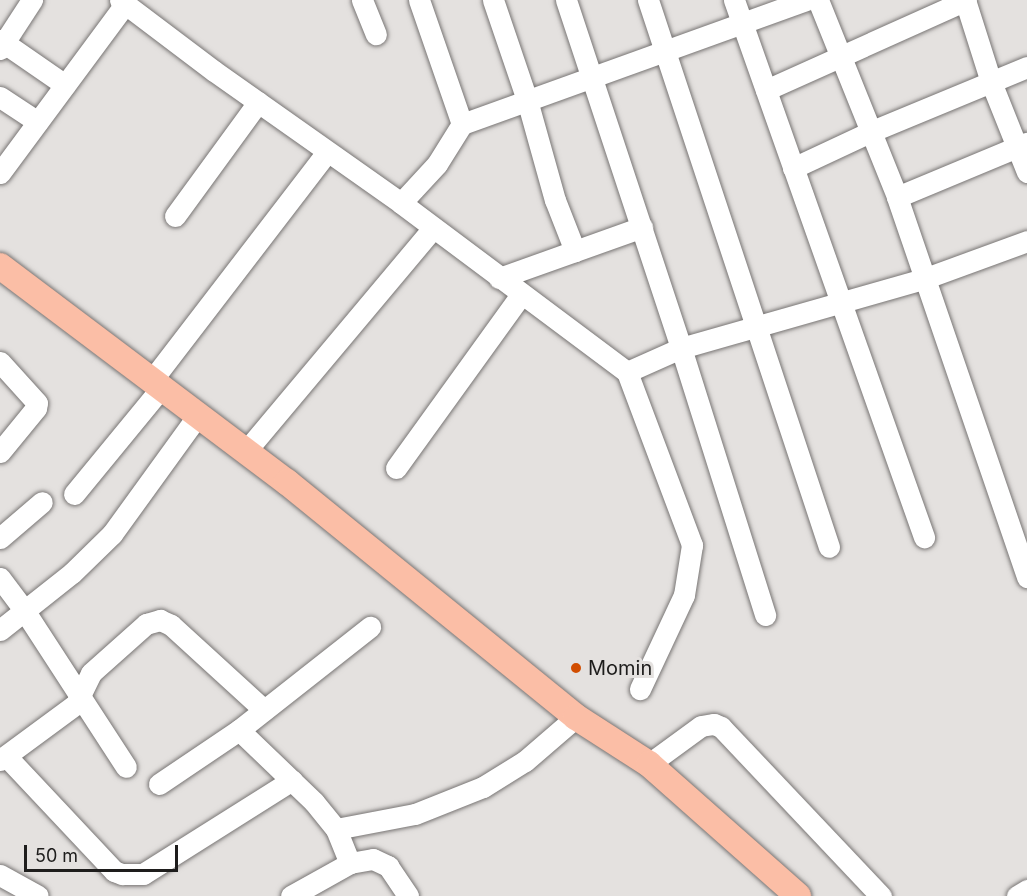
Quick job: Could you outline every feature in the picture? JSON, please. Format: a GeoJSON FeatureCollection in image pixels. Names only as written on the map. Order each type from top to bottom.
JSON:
{"type":"FeatureCollection","features":[{"type":"Feature","properties":{"kind":"main road"},"geometry":{"type":"LineString","coordinates":[[0,266],[246,451],[576,717],[649,764],[798,896]]}},
{"type":"Feature","properties":{"kind":"street"},"geometry":{"type":"LineString","coordinates":[[32,0],[1,44],[65,85]]}},
{"type":"Feature","properties":{"kind":"street"},"geometry":{"type":"LineString","coordinates":[[362,0],[376,34]]}},
{"type":"Feature","properties":{"kind":"street"},"geometry":{"type":"LineString","coordinates":[[419,0],[462,124]]}},
{"type":"Feature","properties":{"kind":"street"},"geometry":{"type":"LineString","coordinates":[[493,0],[526,100],[555,200],[575,251]]}},
{"type":"Feature","properties":{"kind":"street"},"geometry":{"type":"LineString","coordinates":[[566,0],[642,227],[765,615]]}},
{"type":"Feature","properties":{"kind":"street"},"geometry":{"type":"LineString","coordinates":[[648,0],[829,547]]}},
{"type":"Feature","properties":{"kind":"street"},"geometry":{"type":"LineString","coordinates":[[734,0],[924,537]]}},
{"type":"Feature","properties":{"kind":"street"},"geometry":{"type":"LineString","coordinates":[[400,203],[437,164],[462,124],[806,0]]}},
{"type":"Feature","properties":{"kind":"street"},"geometry":{"type":"LineString","coordinates":[[818,0],[897,197],[1027,577]]}},
{"type":"Feature","properties":{"kind":"street"},"geometry":{"type":"LineString","coordinates":[[766,90],[965,0],[991,82],[1023,145],[1027,172]]}},
{"type":"Feature","properties":{"kind":"street"},"geometry":{"type":"LineString","coordinates":[[0,172],[65,85],[122,2],[400,203],[627,372],[692,545],[684,595],[640,689]]}},
{"type":"Feature","properties":{"kind":"street"},"geometry":{"type":"LineString","coordinates":[[793,168],[870,132],[1027,66]]}},
{"type":"Feature","properties":{"kind":"street"},"geometry":{"type":"LineString","coordinates":[[0,97],[38,122]]}},
{"type":"Feature","properties":{"kind":"street"},"geometry":{"type":"LineString","coordinates":[[175,216],[258,102]]}},
{"type":"Feature","properties":{"kind":"street"},"geometry":{"type":"LineString","coordinates":[[897,197],[1023,145]]}},
{"type":"Feature","properties":{"kind":"street"},"geometry":{"type":"LineString","coordinates":[[74,494],[327,152]]}},
{"type":"Feature","properties":{"kind":"street"},"geometry":{"type":"LineString","coordinates":[[500,278],[642,227]]}},
{"type":"Feature","properties":{"kind":"street"},"geometry":{"type":"LineString","coordinates":[[246,451],[433,228]]}},
{"type":"Feature","properties":{"kind":"street"},"geometry":{"type":"LineString","coordinates":[[627,372],[681,348],[926,278],[1027,241]]}},
{"type":"Feature","properties":{"kind":"street"},"geometry":{"type":"LineString","coordinates":[[396,468],[521,295]]}},
{"type":"Feature","properties":{"kind":"street"},"geometry":{"type":"LineString","coordinates":[[0,362],[37,403],[36,408],[0,452]]}},
{"type":"Feature","properties":{"kind":"street"},"geometry":{"type":"LineString","coordinates":[[0,630],[72,573],[112,534],[198,415]]}},
{"type":"Feature","properties":{"kind":"street"},"geometry":{"type":"LineString","coordinates":[[0,538],[42,502]]}},
{"type":"Feature","properties":{"kind":"street"},"geometry":{"type":"LineString","coordinates":[[0,578],[24,610],[126,767]]}},
{"type":"Feature","properties":{"kind":"street"},"geometry":{"type":"LineString","coordinates":[[264,710],[171,625],[160,620],[146,624],[91,673],[81,697],[3,758],[114,871],[131,875],[143,874],[292,780]]}},
{"type":"Feature","properties":{"kind":"street"},"geometry":{"type":"LineString","coordinates":[[159,784],[239,730],[370,627]]}},
{"type":"Feature","properties":{"kind":"street"},"geometry":{"type":"LineString","coordinates":[[336,829],[415,814],[483,787],[525,761],[576,717]]}},
{"type":"Feature","properties":{"kind":"street"},"geometry":{"type":"LineString","coordinates":[[649,764],[701,726],[714,723],[721,727],[881,896]]}},
{"type":"Feature","properties":{"kind":"street"},"geometry":{"type":"LineString","coordinates":[[239,730],[292,780],[336,829],[350,863]]}},
{"type":"Feature","properties":{"kind":"street"},"geometry":{"type":"LineString","coordinates":[[291,896],[350,863],[373,859],[388,866],[408,896]]}},
{"type":"Feature","properties":{"kind":"street"},"geometry":{"type":"LineString","coordinates":[[0,875],[38,896]]}},
{"type":"Feature","properties":{"kind":"street"},"geometry":{"type":"LineString","coordinates":[[1017,896],[1027,890]]}},
{"type":"Feature","properties":{"kind":"place","name":"Momin"},"geometry":{"type":"Point","coordinates":[576,668]}}]}
